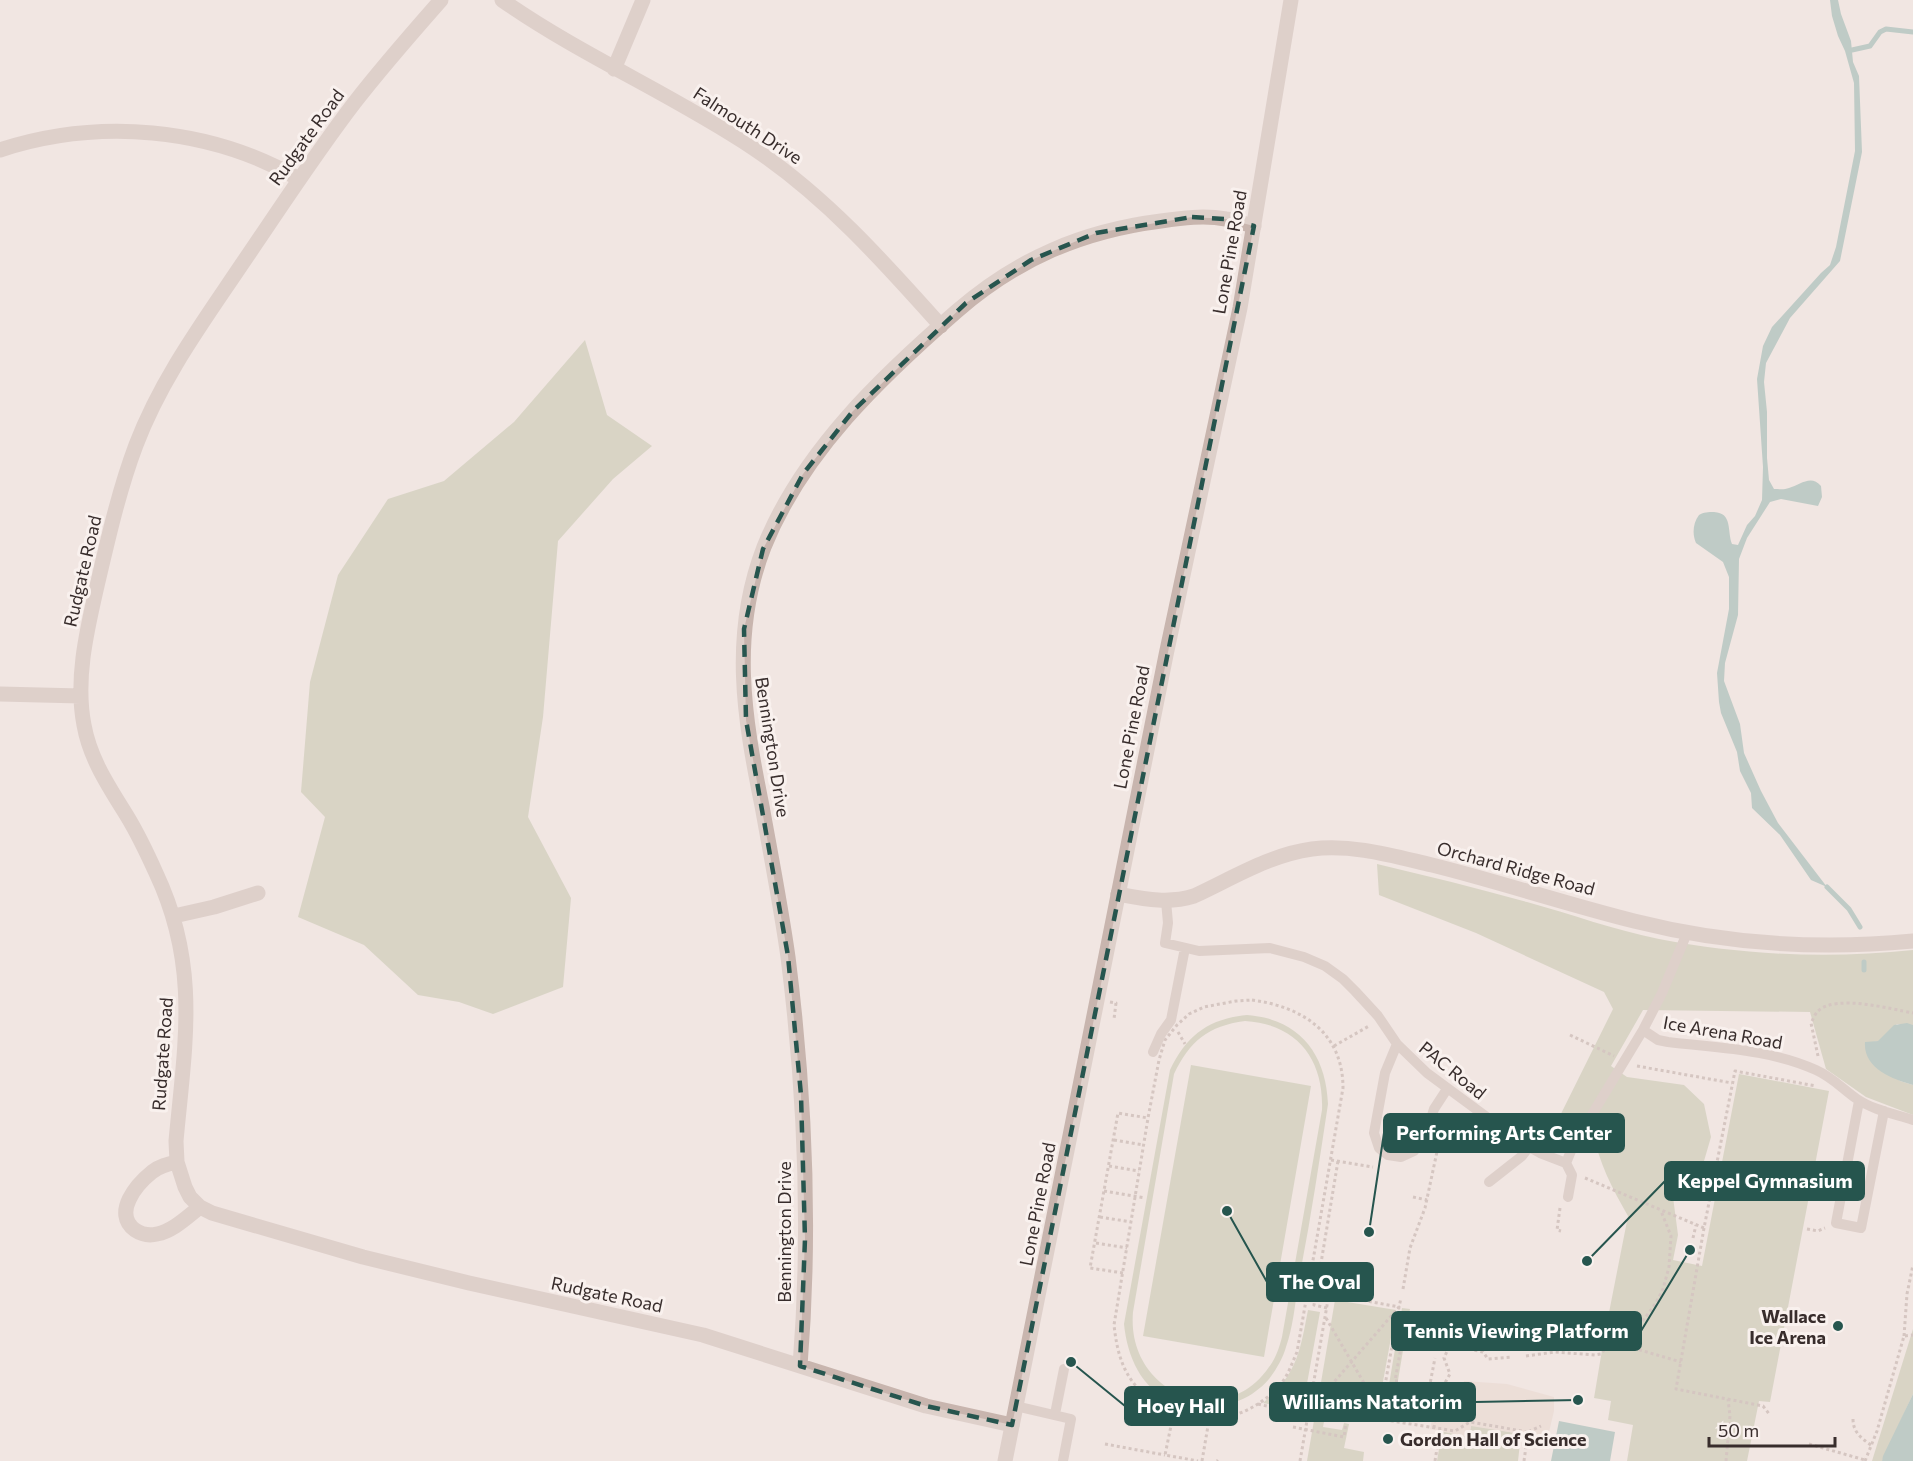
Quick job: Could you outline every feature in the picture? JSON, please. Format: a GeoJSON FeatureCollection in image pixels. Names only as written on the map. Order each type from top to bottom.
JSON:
{"type":"FeatureCollection","features":[{"type":"Feature","properties":{"kind":"street","name":"Rudgate Road"},"geometry":{"type":"LineString","coordinates":[[441,0],[356,100],[299,179],[171,372],[136,445],[104,559],[88,627],[81,696],[87,742],[98,767],[143,846],[174,916],[182,958],[187,1018],[176,1141],[177,1162],[185,1187],[190,1197],[200,1207],[232,1219],[363,1257],[541,1300],[703,1335],[935,1408],[1012,1425]]}},
{"type":"Feature","properties":{"kind":"street","name":"Falmouth Drive"},"geometry":{"type":"LineString","coordinates":[[502,0],[544,28],[753,148],[806,186],[874,253],[940,326]]}},
{"type":"Feature","properties":{"kind":"street"},"geometry":{"type":"LineString","coordinates":[[614,69],[643,0]]}},
{"type":"Feature","properties":{"kind":"street","name":"Lone Pine Road"},"geometry":{"type":"LineString","coordinates":[[1005,1461],[1166,655],[1230,357],[1291,0]]}},
{"type":"Feature","properties":{"kind":"street"},"geometry":{"type":"LineString","coordinates":[[0,150],[33,140],[74,133],[148,132],[174,135],[223,147],[265,162],[299,179]]}},
{"type":"Feature","properties":{"kind":"street","name":"Bennington Drive"},"geometry":{"type":"LineString","coordinates":[[800,1366],[805,1239],[801,1095],[784,935],[746,720],[742,672],[744,629],[763,549],[803,474],[853,411],[966,303],[1022,266],[1052,250],[1096,233],[1140,224],[1192,217],[1226,219],[1254,226]]}},
{"type":"Feature","properties":{"kind":"street"},"geometry":{"type":"LineString","coordinates":[[0,694],[81,696]]}},
{"type":"Feature","properties":{"kind":"street","name":"Orchard Ridge Road"},"geometry":{"type":"LineString","coordinates":[[1118,894],[1166,901],[1182,900],[1277,857],[1312,849],[1346,848],[1368,850],[1448,869],[1634,921],[1687,933],[1743,941],[1808,945],[1913,941]]}},
{"type":"Feature","properties":{"kind":"street"},"geometry":{"type":"LineString","coordinates":[[174,916],[214,907],[258,893]]}},
{"type":"Feature","properties":{"kind":"street"},"geometry":{"type":"LineString","coordinates":[[177,1162],[153,1170],[136,1186],[126,1209],[127,1220],[132,1228],[139,1232],[158,1234],[177,1225],[200,1207]]}},
{"type":"Feature","properties":{"kind":"lane"},"geometry":{"type":"LineString","coordinates":[[1153,1052],[1161,1034],[1171,1020],[1185,948],[1165,943],[1168,923],[1166,901]]}},
{"type":"Feature","properties":{"kind":"lane"},"geometry":{"type":"LineString","coordinates":[[1568,1197],[1572,1175],[1566,1163],[1578,1138],[1643,1030],[1662,993],[1687,933]]}},
{"type":"Feature","properties":{"kind":"lane","name":"PAC Road"},"geometry":{"type":"LineString","coordinates":[[1185,948],[1199,951],[1270,948],[1304,957],[1325,966],[1344,979],[1378,1016],[1397,1044],[1410,1058],[1447,1089],[1529,1147],[1566,1163]]}},
{"type":"Feature","properties":{"kind":"lane","name":"Ice Arena Road"},"geometry":{"type":"LineString","coordinates":[[1643,1030],[1658,1040],[1769,1055],[1815,1069],[1859,1101],[1913,1120]]}},
{"type":"Feature","properties":{"kind":"lane"},"geometry":{"type":"LineString","coordinates":[[1397,1044],[1385,1073],[1374,1133],[1379,1148],[1389,1155],[1401,1157],[1414,1151],[1426,1135],[1434,1109],[1447,1089]]}},
{"type":"Feature","properties":{"kind":"lane"},"geometry":{"type":"LineString","coordinates":[[1859,1101],[1836,1223],[1861,1228],[1884,1111]]}},
{"type":"Feature","properties":{"kind":"lane"},"geometry":{"type":"LineString","coordinates":[[1489,1182],[1522,1156],[1529,1147]]}},
{"type":"Feature","properties":{"kind":"lane"},"geometry":{"type":"LineString","coordinates":[[1055,1414],[1064,1369]]}},
{"type":"Feature","properties":{"kind":"lane"},"geometry":{"type":"LineString","coordinates":[[1016,1406],[1071,1419],[1063,1461]]}},
{"type":"Feature","properties":{"kind":"path"},"geometry":{"type":"LineString","coordinates":[[1236,1000],[1252,1000],[1280,1005],[1309,1020],[1323,1031],[1334,1046],[1343,1073],[1343,1088],[1297,1352],[1281,1384],[1258,1404],[1241,1413],[1209,1420],[1168,1414],[1166,1408],[1145,1394],[1133,1382],[1123,1366],[1117,1348],[1114,1325],[1148,1118],[1165,1040],[1183,1019],[1204,1007],[1236,1000]]}},
{"type":"Feature","properties":{"kind":"path"},"geometry":{"type":"LineString","coordinates":[[1108,1002],[1116,1003],[1113,1018]]}},
{"type":"Feature","properties":{"kind":"path"},"geometry":{"type":"LineString","coordinates":[[1815,1069],[1818,1057],[1811,1023],[1818,1011],[1825,1006],[1871,1005],[1913,1013]]}},
{"type":"Feature","properties":{"kind":"path"},"geometry":{"type":"LineString","coordinates":[[1334,1046],[1372,1025],[1378,1016]]}},
{"type":"Feature","properties":{"kind":"path"},"geometry":{"type":"LineString","coordinates":[[1570,1035],[1618,1058]]}},
{"type":"Feature","properties":{"kind":"path"},"geometry":{"type":"LineString","coordinates":[[1632,1065],[1732,1083]]}},
{"type":"Feature","properties":{"kind":"path"},"geometry":{"type":"LineString","coordinates":[[1770,1416],[1763,1406],[1676,1389],[1704,1228],[1735,1071],[1817,1087]]}},
{"type":"Feature","properties":{"kind":"path"},"geometry":{"type":"LineString","coordinates":[[1123,1273],[1090,1268],[1118,1113],[1148,1118]]}},
{"type":"Feature","properties":{"kind":"path"},"geometry":{"type":"LineString","coordinates":[[1114,1140],[1143,1145]]}},
{"type":"Feature","properties":{"kind":"path"},"geometry":{"type":"LineString","coordinates":[[1403,1289],[1410,1248],[1427,1200],[1438,1147],[1434,1141]]}},
{"type":"Feature","properties":{"kind":"path"},"geometry":{"type":"LineString","coordinates":[[1331,1160],[1372,1167]]}},
{"type":"Feature","properties":{"kind":"path"},"geometry":{"type":"LineString","coordinates":[[1327,1308],[1314,1305],[1338,1161]]}},
{"type":"Feature","properties":{"kind":"path"},"geometry":{"type":"LineString","coordinates":[[1109,1166],[1139,1171]]}},
{"type":"Feature","properties":{"kind":"path"},"geometry":{"type":"LineString","coordinates":[[1572,1175],[1583,1177],[1704,1228]]}},
{"type":"Feature","properties":{"kind":"path"},"geometry":{"type":"LineString","coordinates":[[1104,1191],[1145,1198]]}},
{"type":"Feature","properties":{"kind":"path"},"geometry":{"type":"LineString","coordinates":[[1413,1197],[1427,1200]]}},
{"type":"Feature","properties":{"kind":"path"},"geometry":{"type":"LineString","coordinates":[[1561,1231],[1557,1230],[1561,1204],[1568,1197]]}},
{"type":"Feature","properties":{"kind":"path"},"geometry":{"type":"LineString","coordinates":[[1545,1332],[1605,1343],[1630,1338],[1656,1303],[1663,1289],[1669,1267],[1671,1236],[1661,1211]]}},
{"type":"Feature","properties":{"kind":"path"},"geometry":{"type":"LineString","coordinates":[[1100,1217],[1131,1222]]}},
{"type":"Feature","properties":{"kind":"path"},"geometry":{"type":"LineString","coordinates":[[1693,1238],[1696,1225]]}},
{"type":"Feature","properties":{"kind":"path"},"geometry":{"type":"LineString","coordinates":[[1807,1229],[1818,1231]]}},
{"type":"Feature","properties":{"kind":"path"},"geometry":{"type":"LineString","coordinates":[[1095,1243],[1127,1248]]}},
{"type":"Feature","properties":{"kind":"path"},"geometry":{"type":"LineString","coordinates":[[1809,1444],[1865,1460],[1895,1372],[1904,1336],[1907,1293],[1913,1264]]}},
{"type":"Feature","properties":{"kind":"path"},"geometry":{"type":"LineString","coordinates":[[1302,1267],[1312,1268]]}},
{"type":"Feature","properties":{"kind":"path"},"geometry":{"type":"LineString","coordinates":[[1300,1461],[1312,1404],[1329,1294],[1399,1307]]}},
{"type":"Feature","properties":{"kind":"path"},"geometry":{"type":"LineString","coordinates":[[1401,1298],[1379,1419],[1455,1431],[1470,1422],[1528,1432],[1541,1426]]}},
{"type":"Feature","properties":{"kind":"path"},"geometry":{"type":"LineString","coordinates":[[1312,1404],[1399,1307]]}},
{"type":"Feature","properties":{"kind":"path"},"geometry":{"type":"LineString","coordinates":[[1325,1318],[1378,1407],[1381,1408]]}},
{"type":"Feature","properties":{"kind":"path"},"geometry":{"type":"LineString","coordinates":[[1904,1336],[1913,1335]]}},
{"type":"Feature","properties":{"kind":"path"},"geometry":{"type":"LineString","coordinates":[[1398,1381],[1395,1381],[1403,1336],[1405,1337]]}},
{"type":"Feature","properties":{"kind":"path"},"geometry":{"type":"LineString","coordinates":[[1615,1342],[1681,1362]]}},
{"type":"Feature","properties":{"kind":"path"},"geometry":{"type":"LineString","coordinates":[[1526,1356],[1555,1352],[1595,1355],[1601,1354],[1605,1343]]}},
{"type":"Feature","properties":{"kind":"path"},"geometry":{"type":"LineString","coordinates":[[1434,1428],[1439,1390],[1450,1374],[1444,1359],[1450,1345],[1484,1352],[1488,1359],[1512,1358]]}},
{"type":"Feature","properties":{"kind":"path"},"geometry":{"type":"LineString","coordinates":[[1390,1357],[1399,1358]]}},
{"type":"Feature","properties":{"kind":"path"},"geometry":{"type":"LineString","coordinates":[[1435,1358],[1423,1420],[1428,1421],[1435,1407]]}},
{"type":"Feature","properties":{"kind":"path"},"geometry":{"type":"LineString","coordinates":[[1726,1461],[1730,1416],[1728,1399]]}},
{"type":"Feature","properties":{"kind":"path"},"geometry":{"type":"LineString","coordinates":[[1258,1404],[1275,1408]]}},
{"type":"Feature","properties":{"kind":"path"},"geometry":{"type":"LineString","coordinates":[[1312,1404],[1380,1413]]}},
{"type":"Feature","properties":{"kind":"path"},"geometry":{"type":"LineString","coordinates":[[1165,1455],[1173,1415]]}},
{"type":"Feature","properties":{"kind":"path"},"geometry":{"type":"LineString","coordinates":[[1308,1416],[1324,1419]]}},
{"type":"Feature","properties":{"kind":"path"},"geometry":{"type":"LineString","coordinates":[[1853,1419],[1856,1434],[1871,1445]]}},
{"type":"Feature","properties":{"kind":"path"},"geometry":{"type":"LineString","coordinates":[[1105,1444],[1184,1460],[1200,1461],[1209,1420]]}},
{"type":"Feature","properties":{"kind":"path"},"geometry":{"type":"LineString","coordinates":[[1293,1427],[1344,1437],[1346,1424]]}},
{"type":"Feature","properties":{"kind":"path"},"geometry":{"type":"LineString","coordinates":[[1435,1461],[1440,1429]]}},
{"type":"Feature","properties":{"kind":"path"},"geometry":{"type":"LineString","coordinates":[[1524,1461],[1528,1432]]}},
{"type":"Feature","properties":{"kind":"highlighted area"},"geometry":{"type":"Polygon","coordinates":[[[1192,217],[1226,219],[1254,226],[1012,1425],[926,1406],[800,1366],[805,1239],[801,1095],[788,956],[746,720],[744,629],[763,549],[803,474],[853,411],[966,303],[1031,260],[1096,233],[1192,217]]]}},
{"type":"Feature","properties":{"kind":"green space"},"geometry":{"type":"Polygon","coordinates":[[[585,340],[607,415],[652,446],[613,479],[558,541],[543,717],[528,817],[571,898],[563,987],[493,1014],[459,1002],[418,995],[364,945],[298,917],[325,817],[301,792],[310,682],[338,575],[388,499],[444,481],[514,422],[585,340]]]}},
{"type":"Feature","properties":{"kind":"green space"},"geometry":{"type":"Polygon","coordinates":[[[1377,864],[1508,897],[1626,931],[1721,949],[1817,955],[1913,950],[1913,1025],[1897,1024],[1879,1041],[1873,1042],[1900,1081],[1913,1085],[1913,1115],[1866,1097],[1826,1069],[1810,1012],[1643,1010],[1611,1066],[1627,1077],[1684,1085],[1704,1104],[1711,1137],[1704,1161],[1687,1189],[1673,1197],[1678,1235],[1673,1260],[1702,1266],[1739,1074],[1829,1091],[1770,1402],[1759,1401],[1747,1461],[1627,1461],[1633,1425],[1608,1420],[1611,1401],[1594,1398],[1628,1216],[1607,1175],[1593,1132],[1579,1123],[1561,1141],[1545,1146],[1613,1009],[1604,992],[1476,933],[1379,895],[1377,864]]]}},
{"type":"Feature","properties":{"kind":"green space"},"geometry":{"type":"Polygon","coordinates":[[[1247,1015],[1265,1018],[1295,1031],[1315,1054],[1322,1069],[1328,1104],[1292,1324],[1283,1355],[1269,1379],[1249,1396],[1225,1405],[1199,1407],[1173,1401],[1152,1389],[1132,1359],[1124,1324],[1170,1070],[1184,1047],[1200,1031],[1221,1020],[1247,1015]],[[1245,1021],[1210,1031],[1187,1052],[1174,1074],[1133,1312],[1135,1341],[1145,1364],[1161,1383],[1182,1395],[1204,1400],[1228,1398],[1250,1387],[1269,1367],[1277,1353],[1282,1337],[1322,1110],[1318,1075],[1304,1048],[1293,1037],[1263,1024],[1245,1021]]]}},
{"type":"Feature","properties":{"kind":"green space"},"geometry":{"type":"Polygon","coordinates":[[[1191,1065],[1311,1086],[1264,1357],[1143,1336],[1191,1065]]]}},
{"type":"Feature","properties":{"kind":"green space"},"geometry":{"type":"Polygon","coordinates":[[[1335,1300],[1396,1310],[1378,1409],[1318,1400],[1335,1300]]]}},
{"type":"Feature","properties":{"kind":"green space"},"geometry":{"type":"Polygon","coordinates":[[[1402,1308],[1410,1309],[1393,1410],[1385,1408],[1402,1308]]]}},
{"type":"Feature","properties":{"kind":"green space"},"geometry":{"type":"Polygon","coordinates":[[[1308,1310],[1320,1312],[1302,1411],[1263,1403],[1290,1372],[1299,1350],[1308,1310]]]}},
{"type":"Feature","properties":{"kind":"green space"},"geometry":{"type":"Polygon","coordinates":[[[1913,1329],[1913,1394],[1882,1461],[1872,1461],[1913,1329]]]}},
{"type":"Feature","properties":{"kind":"green space"},"geometry":{"type":"Polygon","coordinates":[[[1316,1409],[1326,1411],[1323,1427],[1342,1430],[1344,1423],[1349,1424],[1344,1448],[1364,1452],[1363,1461],[1307,1461],[1316,1409]]]}},
{"type":"Feature","properties":{"kind":"green space"},"geometry":{"type":"Polygon","coordinates":[[[1471,1425],[1521,1434],[1518,1461],[1437,1461],[1442,1431],[1469,1437],[1471,1425]]]}},
{"type":"Feature","properties":{"kind":"shaded area"},"geometry":{"type":"Polygon","coordinates":[[[1464,1381],[1507,1384],[1554,1397],[1554,1411],[1548,1436],[1471,1426],[1469,1437],[1430,1429],[1433,1416],[1428,1414],[1430,1403],[1459,1408],[1464,1381]]]}},
{"type":"Feature","properties":{"kind":"water"},"geometry":{"type":"Polygon","coordinates":[[[1830,0],[1838,0],[1851,41],[1853,62],[1859,76],[1862,152],[1840,261],[1790,318],[1766,363],[1764,382],[1769,480],[1774,489],[1789,488],[1805,481],[1813,481],[1821,486],[1822,497],[1818,506],[1781,499],[1770,502],[1747,538],[1739,559],[1738,615],[1725,663],[1724,681],[1740,724],[1744,753],[1761,791],[1778,823],[1827,887],[1811,880],[1780,835],[1752,808],[1751,793],[1740,771],[1737,752],[1721,713],[1719,702],[1717,673],[1729,609],[1729,577],[1723,562],[1696,543],[1694,525],[1699,515],[1703,513],[1720,513],[1727,519],[1732,544],[1738,545],[1747,525],[1755,516],[1762,500],[1763,467],[1757,379],[1763,346],[1772,327],[1830,265],[1836,247],[1855,151],[1854,83],[1832,16],[1830,0]]]}},
{"type":"Feature","properties":{"kind":"water"},"geometry":{"type":"Polygon","coordinates":[[[1907,1023],[1913,1025],[1913,1085],[1880,1071],[1869,1059],[1865,1042],[1878,1041],[1894,1025],[1907,1023]]]}},
{"type":"Feature","properties":{"kind":"water"},"geometry":{"type":"Polygon","coordinates":[[[1913,1394],[1913,1461],[1882,1461],[1883,1456],[1913,1394]]]}},
{"type":"Feature","properties":{"kind":"water"},"geometry":{"type":"Polygon","coordinates":[[[1559,1421],[1615,1432],[1610,1461],[1551,1461],[1559,1421]]]}},
{"type":"Feature","properties":{"kind":"waterway"},"geometry":{"type":"LineString","coordinates":[[1852,50],[1870,46],[1880,32],[1886,29],[1913,32]]}},
{"type":"Feature","properties":{"kind":"waterway"},"geometry":{"type":"LineString","coordinates":[[1827,887],[1849,909],[1860,927]]}},
{"type":"Feature","properties":{"kind":"waterway"},"geometry":{"type":"LineString","coordinates":[[1864,962],[1864,970]]}},
{"type":"Feature","properties":{"kind":"place","name":"The Oval"},"geometry":{"type":"Point","coordinates":[1227,1211]}},
{"type":"Feature","properties":{"kind":"place","name":"Performing Arts Center"},"geometry":{"type":"Point","coordinates":[1369,1232]}},
{"type":"Feature","properties":{"kind":"place","name":"Tennis Viewing Platform"},"geometry":{"type":"Point","coordinates":[1690,1250]}},
{"type":"Feature","properties":{"kind":"place","name":"Keppel Gymnasium"},"geometry":{"type":"Point","coordinates":[1587,1261]}},
{"type":"Feature","properties":{"kind":"place","name":"Wallace Ice Arena"},"geometry":{"type":"Point","coordinates":[1838,1326]}},
{"type":"Feature","properties":{"kind":"place","name":"Hoey Hall"},"geometry":{"type":"Point","coordinates":[1071,1362]}},
{"type":"Feature","properties":{"kind":"place","name":"Williams Natatorim"},"geometry":{"type":"Point","coordinates":[1578,1400]}},
{"type":"Feature","properties":{"kind":"place","name":"Gordon Hall of Science"},"geometry":{"type":"Point","coordinates":[1388,1439]}}]}
